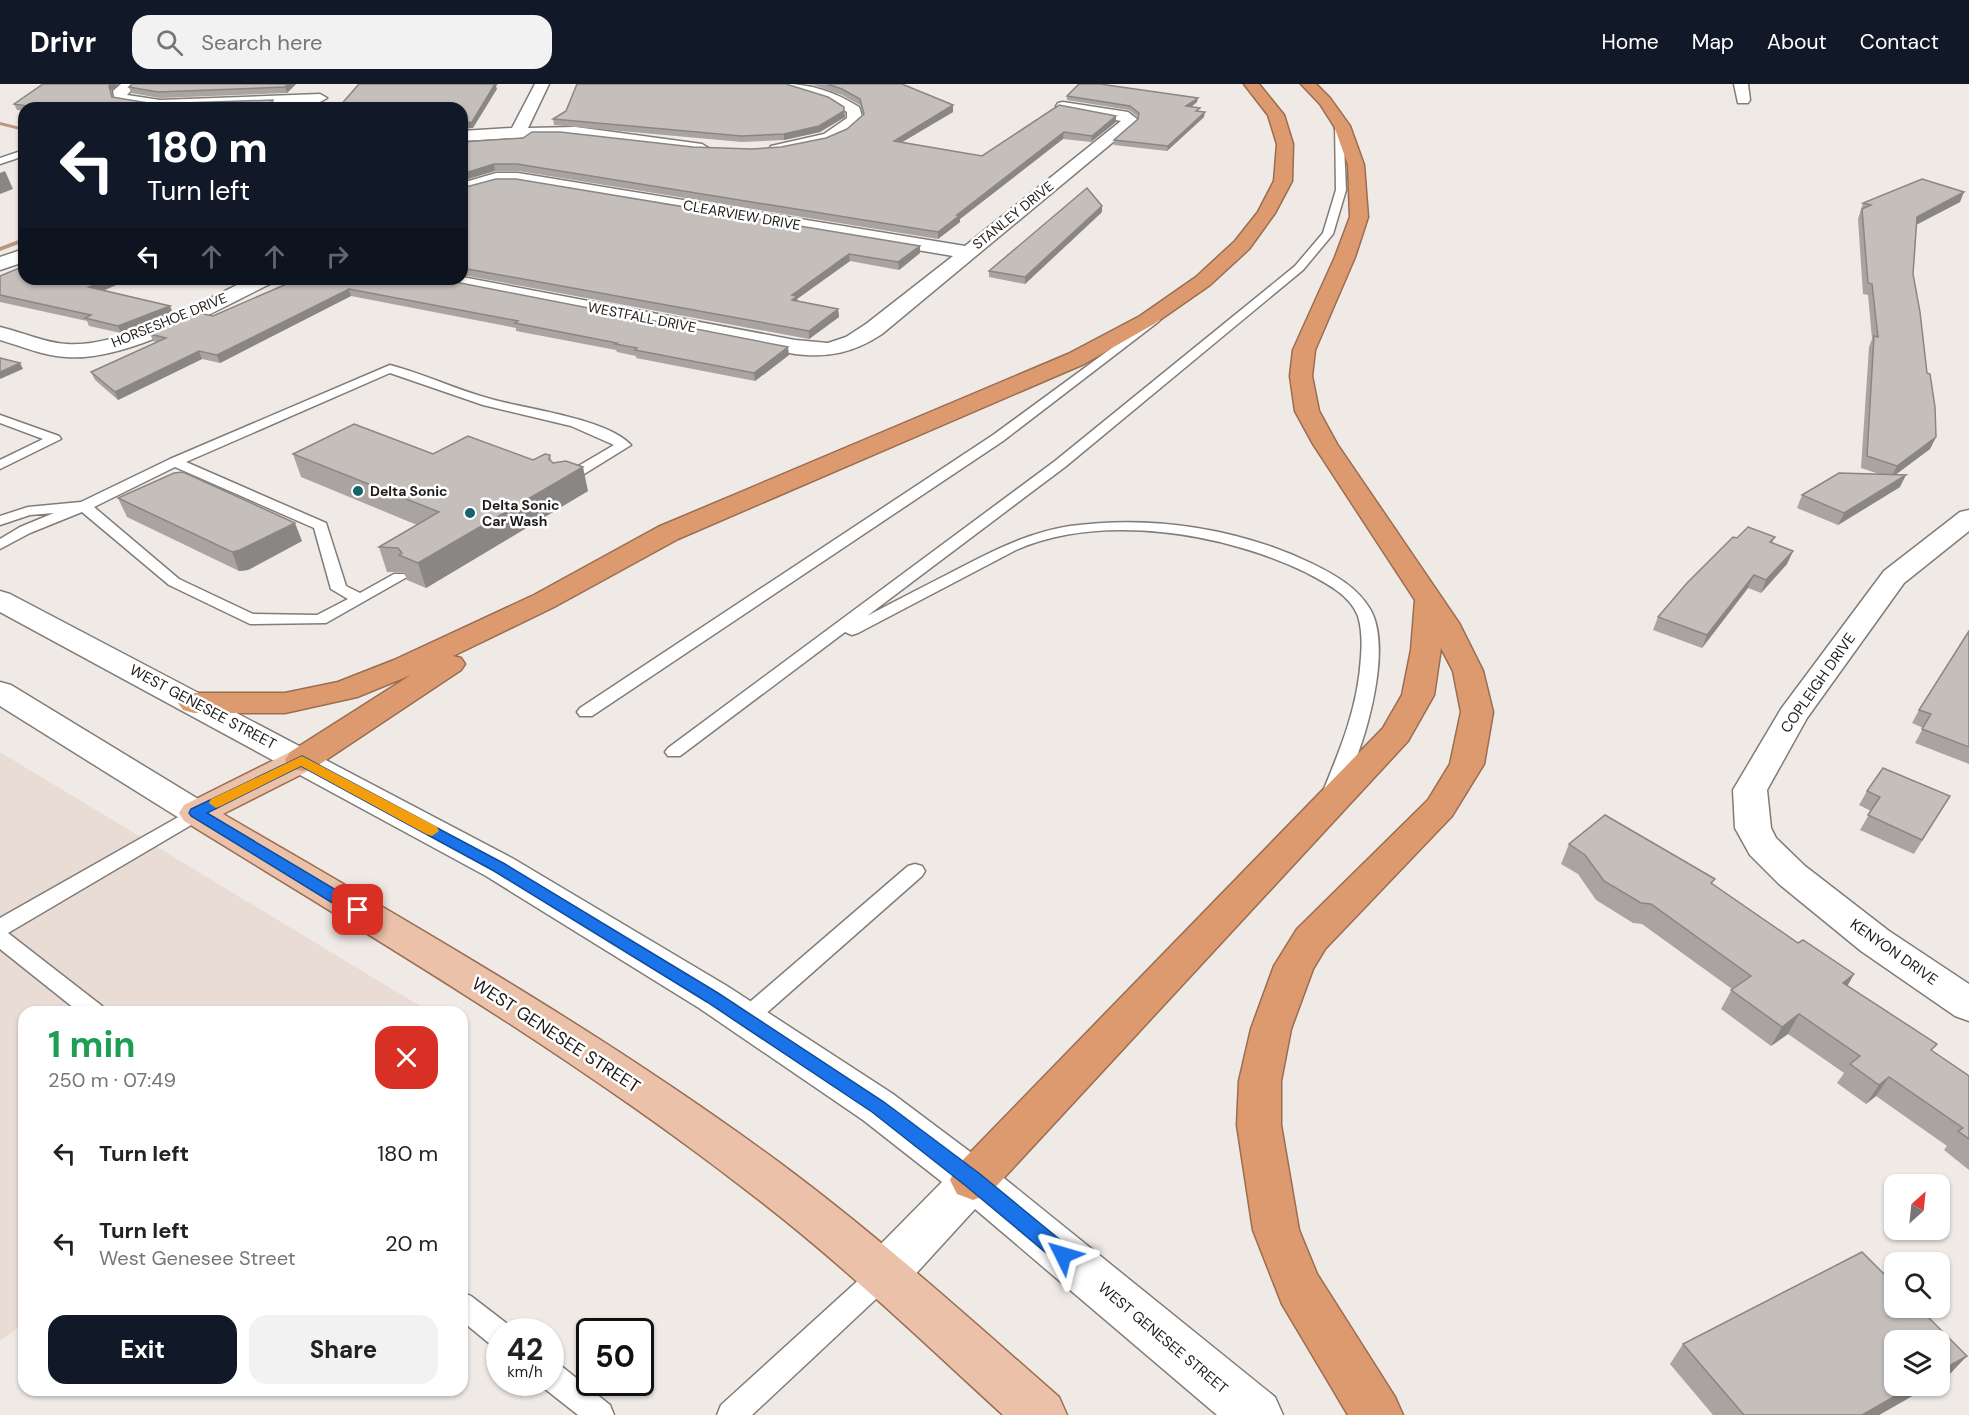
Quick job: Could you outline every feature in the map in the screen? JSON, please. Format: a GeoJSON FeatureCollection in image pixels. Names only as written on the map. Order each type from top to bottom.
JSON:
{"type":"FeatureCollection","features":[{"type":"Feature","properties":{"kind":"highway"},"geometry":{"type":"LineString","coordinates":[[194,703],[285,703],[346,690],[405,667],[544,601],[668,533],[1076,359],[1147,320],[1202,282],[1242,245],[1266,213],[1283,181],[1286,144],[1275,115],[1251,84]]}},
{"type":"Feature","properties":{"kind":"highway"},"geometry":{"type":"LineString","coordinates":[[1308,84],[1325,101],[1339,122],[1356,165],[1359,217],[1345,257],[1304,350],[1301,376],[1307,411],[1325,444],[1444,623],[1468,671],[1477,712],[1467,764],[1440,808],[1311,939],[1294,966],[1271,1029],[1260,1081],[1258,1125],[1276,1230],[1299,1288],[1377,1415]]}},
{"type":"Feature","properties":{"kind":"highway"},"geometry":{"type":"LineString","coordinates":[[973,1180],[1395,734],[1418,695],[1426,650],[1429,600]]}},
{"type":"Feature","properties":{"kind":"highway"},"geometry":{"type":"LineString","coordinates":[[302,760],[544,601]]}},
{"type":"Feature","properties":{"kind":"main road"},"geometry":{"type":"LineString","coordinates":[[196,813],[302,760]]}},
{"type":"Feature","properties":{"kind":"main road","name":"WEST GENESEE STREET"},"geometry":{"type":"LineString","coordinates":[[196,813],[511,1003],[723,1147],[883,1275],[1041,1415]]}},
{"type":"Feature","properties":{"kind":"street"},"geometry":{"type":"LineString","coordinates":[[130,84],[120,91],[120,98],[139,102]]}},
{"type":"Feature","properties":{"kind":"street"},"geometry":{"type":"LineString","coordinates":[[317,102],[333,84]]}},
{"type":"Feature","properties":{"kind":"street"},"geometry":{"type":"LineString","coordinates":[[518,132],[542,84]]}},
{"type":"Feature","properties":{"kind":"street"},"geometry":{"type":"LineString","coordinates":[[766,150],[829,137],[846,129],[855,119],[854,110],[844,102],[790,84]]}},
{"type":"Feature","properties":{"kind":"street"},"geometry":{"type":"LineString","coordinates":[[808,89],[826,84]]}},
{"type":"Feature","properties":{"kind":"street"},"geometry":{"type":"LineString","coordinates":[[1741,84],[1743,100]]}},
{"type":"Feature","properties":{"kind":"street","name":"STANLEY DRIVE"},"geometry":{"type":"LineString","coordinates":[[840,348],[852,345],[874,329],[966,252],[1128,123],[1129,119],[1123,115],[1063,106]]}},
{"type":"Feature","properties":{"kind":"street"},"geometry":{"type":"LineString","coordinates":[[468,136],[518,132],[576,132],[715,150]]}},
{"type":"Feature","properties":{"kind":"street","name":"CLEARVIEW DRIVE"},"geometry":{"type":"LineString","coordinates":[[468,186],[488,179],[518,178],[966,252]]}},
{"type":"Feature","properties":{"kind":"street"},"geometry":{"type":"LineString","coordinates":[[0,264],[18,257]]}},
{"type":"Feature","properties":{"kind":"street","name":"WESTFALL DRIVE"},"geometry":{"type":"LineString","coordinates":[[468,284],[795,347],[817,350],[840,348]]}},
{"type":"Feature","properties":{"kind":"street","name":"HORSESHOE DRIVE"},"geometry":{"type":"LineString","coordinates":[[0,333],[67,351],[101,348],[197,311],[252,285]]}},
{"type":"Feature","properties":{"kind":"street","name":"COPLEIGH DRIVE"},"geometry":{"type":"LineString","coordinates":[[1819,897],[1792,875],[1763,846],[1753,828],[1750,790],[1791,716],[1894,577],[1969,518]]}},
{"type":"Feature","properties":{"kind":"street","name":"WEST GENESEE STREET"},"geometry":{"type":"LineString","coordinates":[[0,600],[499,867],[745,1019],[878,1107],[973,1180],[1257,1415]]}},
{"type":"Feature","properties":{"kind":"street","name":"WEST GENESEE STREET"},"geometry":{"type":"LineString","coordinates":[[0,692],[196,813]]}},
{"type":"Feature","properties":{"kind":"street","name":"KENYON DRIVE"},"geometry":{"type":"LineString","coordinates":[[1819,897],[1875,940],[1969,1005]]}},
{"type":"Feature","properties":{"kind":"street"},"geometry":{"type":"LineString","coordinates":[[883,1275],[973,1180]]}},
{"type":"Feature","properties":{"kind":"lane"},"geometry":{"type":"LineString","coordinates":[[674,752],[1060,464],[1299,268],[1328,234],[1341,190],[1339,122]]}},
{"type":"Feature","properties":{"kind":"lane"},"geometry":{"type":"LineString","coordinates":[[8,149],[18,151]]}},
{"type":"Feature","properties":{"kind":"lane"},"geometry":{"type":"LineString","coordinates":[[0,161],[18,154]]}},
{"type":"Feature","properties":{"kind":"lane"},"geometry":{"type":"LineString","coordinates":[[585,712],[998,438],[1098,364],[1202,282]]}},
{"type":"Feature","properties":{"kind":"lane"},"geometry":{"type":"LineString","coordinates":[[0,545],[25,531],[84,506],[175,462],[390,369],[485,401],[584,427],[610,436],[624,445],[563,481]]}},
{"type":"Feature","properties":{"kind":"lane"},"geometry":{"type":"LineString","coordinates":[[0,419],[54,439],[0,465]]}},
{"type":"Feature","properties":{"kind":"lane"},"geometry":{"type":"LineString","coordinates":[[175,462],[321,526],[339,590],[360,599]]}},
{"type":"Feature","properties":{"kind":"lane"},"geometry":{"type":"LineString","coordinates":[[0,520],[28,511],[84,506],[174,582],[250,619],[320,620],[399,577]]}},
{"type":"Feature","properties":{"kind":"lane"},"geometry":{"type":"LineString","coordinates":[[803,655],[1032,538],[1071,531],[1117,528],[1172,529],[1219,536],[1268,550],[1312,569],[1347,589],[1366,616],[1371,645],[1361,719],[1325,809]]}},
{"type":"Feature","properties":{"kind":"lane"},"geometry":{"type":"LineString","coordinates":[[0,928],[196,813]]}},
{"type":"Feature","properties":{"kind":"lane"},"geometry":{"type":"LineString","coordinates":[[745,1019],[915,872]]}},
{"type":"Feature","properties":{"kind":"lane"},"geometry":{"type":"LineString","coordinates":[[0,938],[86,1006]]}},
{"type":"Feature","properties":{"kind":"lane"},"geometry":{"type":"LineString","coordinates":[[731,1415],[883,1275]]}},
{"type":"Feature","properties":{"kind":"lane"},"geometry":{"type":"LineString","coordinates":[[468,1310],[486,1324]]}},
{"type":"Feature","properties":{"kind":"lane"},"geometry":{"type":"LineString","coordinates":[[564,1387],[600,1415]]}},
{"type":"Feature","properties":{"kind":"shaded area"},"geometry":{"type":"Polygon","coordinates":[[[0,752],[420,1006],[18,1006],[18,1328],[0,1341],[0,752]]]}},
{"type":"Feature","properties":{"kind":"building"},"geometry":{"type":"Polygon","coordinates":[[[43,84],[110,84],[112,97],[142,102],[18,102],[18,105],[14,104],[43,84]]]}},
{"type":"Feature","properties":{"kind":"building"},"geometry":{"type":"Polygon","coordinates":[[[132,84],[288,84],[285,87],[158,92],[129,87],[132,84]]]}},
{"type":"Feature","properties":{"kind":"building"},"geometry":{"type":"Polygon","coordinates":[[[359,84],[495,84],[472,122],[468,122],[468,102],[343,102],[359,84]]]}},
{"type":"Feature","properties":{"kind":"building"},"geometry":{"type":"Polygon","coordinates":[[[577,84],[786,84],[828,97],[844,107],[844,111],[819,126],[784,134],[741,136],[553,119],[566,111],[577,84]]]}},
{"type":"Feature","properties":{"kind":"building"},"geometry":{"type":"Polygon","coordinates":[[[827,84],[902,84],[953,105],[894,141],[982,156],[1059,105],[1116,116],[1092,136],[1064,132],[938,232],[517,164],[494,164],[468,172],[468,142],[523,138],[532,132],[560,132],[693,147],[751,149],[781,147],[826,138],[847,129],[864,114],[860,99],[827,84]]]}},
{"type":"Feature","properties":{"kind":"building"},"geometry":{"type":"Polygon","coordinates":[[[1079,84],[1100,84],[1198,98],[1186,106],[1200,108],[1196,111],[1205,112],[1168,146],[1114,140],[1138,119],[1139,113],[1130,106],[1067,96],[1079,84]]]}},
{"type":"Feature","properties":{"kind":"building"},"geometry":{"type":"Polygon","coordinates":[[[273,100],[272,102],[214,102],[273,100]]]}},
{"type":"Feature","properties":{"kind":"building"},"geometry":{"type":"Polygon","coordinates":[[[496,179],[516,179],[920,246],[898,262],[849,254],[792,295],[797,296],[792,300],[838,309],[809,331],[468,269],[468,186],[496,179]]]}},
{"type":"Feature","properties":{"kind":"building"},"geometry":{"type":"Polygon","coordinates":[[[1922,179],[1964,192],[1917,217],[1913,274],[1927,373],[1930,374],[1935,407],[1936,437],[1897,466],[1867,456],[1874,336],[1878,337],[1872,284],[1868,283],[1862,209],[1871,205],[1863,203],[1922,179]]]}},
{"type":"Feature","properties":{"kind":"building"},"geometry":{"type":"Polygon","coordinates":[[[1087,188],[1102,206],[1025,277],[989,271],[1087,188]]]}},
{"type":"Feature","properties":{"kind":"building"},"geometry":{"type":"Polygon","coordinates":[[[18,268],[18,285],[94,285],[89,287],[170,306],[118,326],[85,318],[91,315],[0,295],[0,276],[18,268]]]}},
{"type":"Feature","properties":{"kind":"building"},"geometry":{"type":"Polygon","coordinates":[[[468,284],[788,347],[754,373],[635,350],[637,348],[615,344],[617,343],[515,323],[518,321],[349,289],[217,355],[199,351],[115,392],[91,372],[166,338],[150,334],[199,313],[213,316],[284,285],[468,284]]]}},
{"type":"Feature","properties":{"kind":"building"},"geometry":{"type":"Polygon","coordinates":[[[0,358],[20,363],[0,372],[0,358]]]}},
{"type":"Feature","properties":{"kind":"building"},"geometry":{"type":"Polygon","coordinates":[[[354,424],[433,454],[468,436],[533,460],[545,454],[550,455],[549,459],[553,463],[566,461],[583,467],[418,563],[399,555],[402,553],[398,548],[379,547],[439,512],[293,454],[354,424]]]}},
{"type":"Feature","properties":{"kind":"building"},"geometry":{"type":"Polygon","coordinates":[[[183,472],[295,523],[232,552],[118,498],[174,473],[183,472]]]}},
{"type":"Feature","properties":{"kind":"building"},"geometry":{"type":"Polygon","coordinates":[[[1839,473],[1906,475],[1844,513],[1802,495],[1839,473]]]}},
{"type":"Feature","properties":{"kind":"building"},"geometry":{"type":"Polygon","coordinates":[[[1748,527],[1775,537],[1770,542],[1793,551],[1766,580],[1754,575],[1707,635],[1658,617],[1687,583],[1733,537],[1737,538],[1748,527]]]}},
{"type":"Feature","properties":{"kind":"building"},"geometry":{"type":"Polygon","coordinates":[[[1969,631],[1969,747],[1922,729],[1931,714],[1919,710],[1969,631]]]}},
{"type":"Feature","properties":{"kind":"building"},"geometry":{"type":"Polygon","coordinates":[[[1883,768],[1950,796],[1922,840],[1868,815],[1880,797],[1867,791],[1883,768]]]}},
{"type":"Feature","properties":{"kind":"building"},"geometry":{"type":"Polygon","coordinates":[[[1605,815],[1715,879],[1711,883],[1798,943],[1803,940],[1854,974],[1843,983],[1937,1044],[1931,1050],[1969,1076],[1969,1139],[1958,1131],[1963,1128],[1889,1077],[1879,1085],[1850,1064],[1860,1056],[1799,1014],[1782,1027],[1731,990],[1751,976],[1651,904],[1641,903],[1604,881],[1585,855],[1569,844],[1605,815]]]}},
{"type":"Feature","properties":{"kind":"building"},"geometry":{"type":"Polygon","coordinates":[[[1862,1252],[1884,1274],[1884,1318],[1929,1318],[1941,1330],[1884,1330],[1884,1396],[1895,1396],[1862,1415],[1744,1415],[1683,1344],[1862,1252]]]}},
{"type":"Feature","properties":{"kind":"building"},"geometry":{"type":"Polygon","coordinates":[[[1950,1339],[1967,1356],[1950,1365],[1950,1339]]]}},
{"type":"Feature","properties":{"kind":"waterway"},"geometry":{"type":"LineString","coordinates":[[0,123],[18,128]]}},
{"type":"Feature","properties":{"kind":"waterway"},"geometry":{"type":"LineString","coordinates":[[0,249],[18,242]]}},
{"type":"Feature","properties":{"kind":"slow traffic"},"geometry":{"type":"LineString","coordinates":[[216,803],[302,760],[432,831]]}},
{"type":"Feature","properties":{"kind":"place","name":"Delta Sonic"},"geometry":{"type":"Point","coordinates":[358,491]}},
{"type":"Feature","properties":{"kind":"place","name":"Delta Sonic Car Wash"},"geometry":{"type":"Point","coordinates":[470,513]}},
{"type":"Feature","properties":{"kind":"route"},"geometry":{"type":"LineString","coordinates":[[358,910],[196,813],[302,760],[499,867],[713,997],[878,1107],[973,1180],[1063,1255]]}}]}
